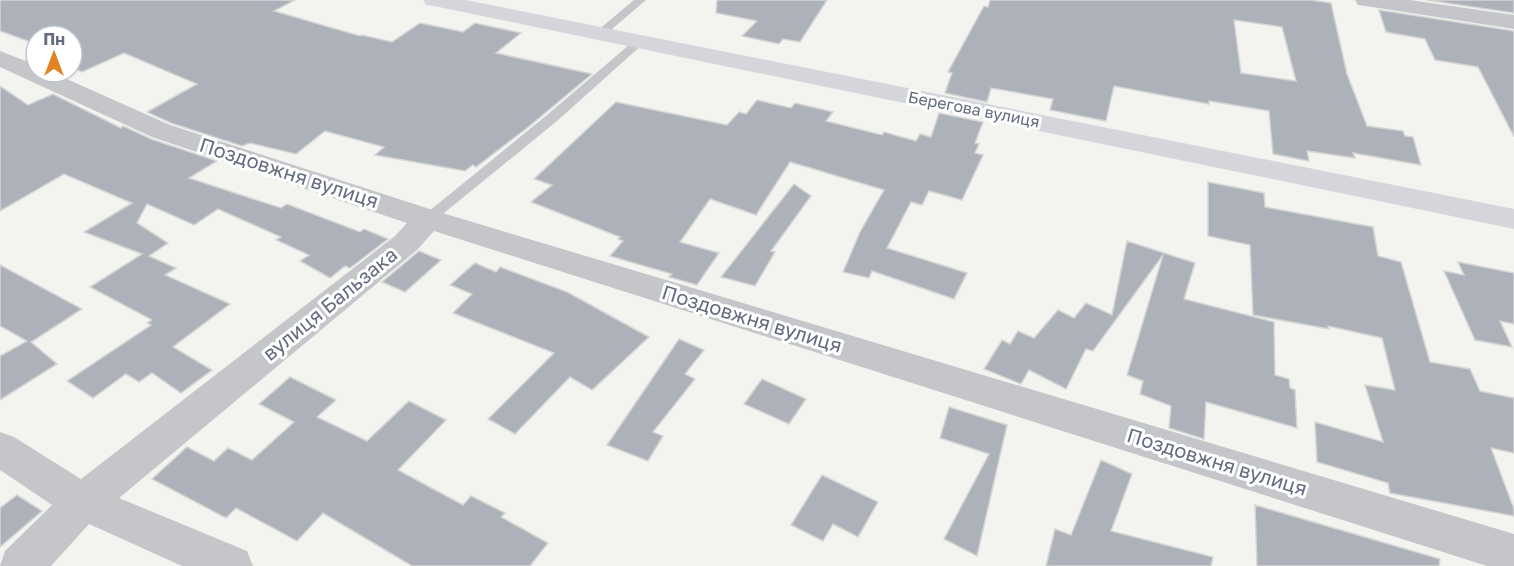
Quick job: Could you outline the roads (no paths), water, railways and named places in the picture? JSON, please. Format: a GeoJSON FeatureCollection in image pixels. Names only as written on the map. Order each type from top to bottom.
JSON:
{"type":"FeatureCollection","features":[{"type":"Feature","properties":{"kind":"street","name":"Берегова вулиця"},"geometry":{"type":"LineString","coordinates":[[434,0],[1514,219]]}},
{"type":"Feature","properties":{"kind":"street"},"geometry":{"type":"LineString","coordinates":[[1366,0],[1514,22]]}},
{"type":"Feature","properties":{"kind":"street","name":"Поздовжня вулиця"},"geometry":{"type":"LineString","coordinates":[[0,58],[161,131],[428,219],[1514,554]]}},
{"type":"Feature","properties":{"kind":"street","name":"вулиця Бальзака"},"geometry":{"type":"LineString","coordinates":[[21,566],[83,502],[406,243],[428,219]]}},
{"type":"Feature","properties":{"kind":"street"},"geometry":{"type":"LineString","coordinates":[[0,449],[83,502],[231,566]]}},
{"type":"Feature","properties":{"kind":"lane"},"geometry":{"type":"LineString","coordinates":[[601,33],[641,0]]}},
{"type":"Feature","properties":{"kind":"lane","name":"вулиця Бальзака"},"geometry":{"type":"LineString","coordinates":[[428,219],[552,118],[640,42]]}}]}
